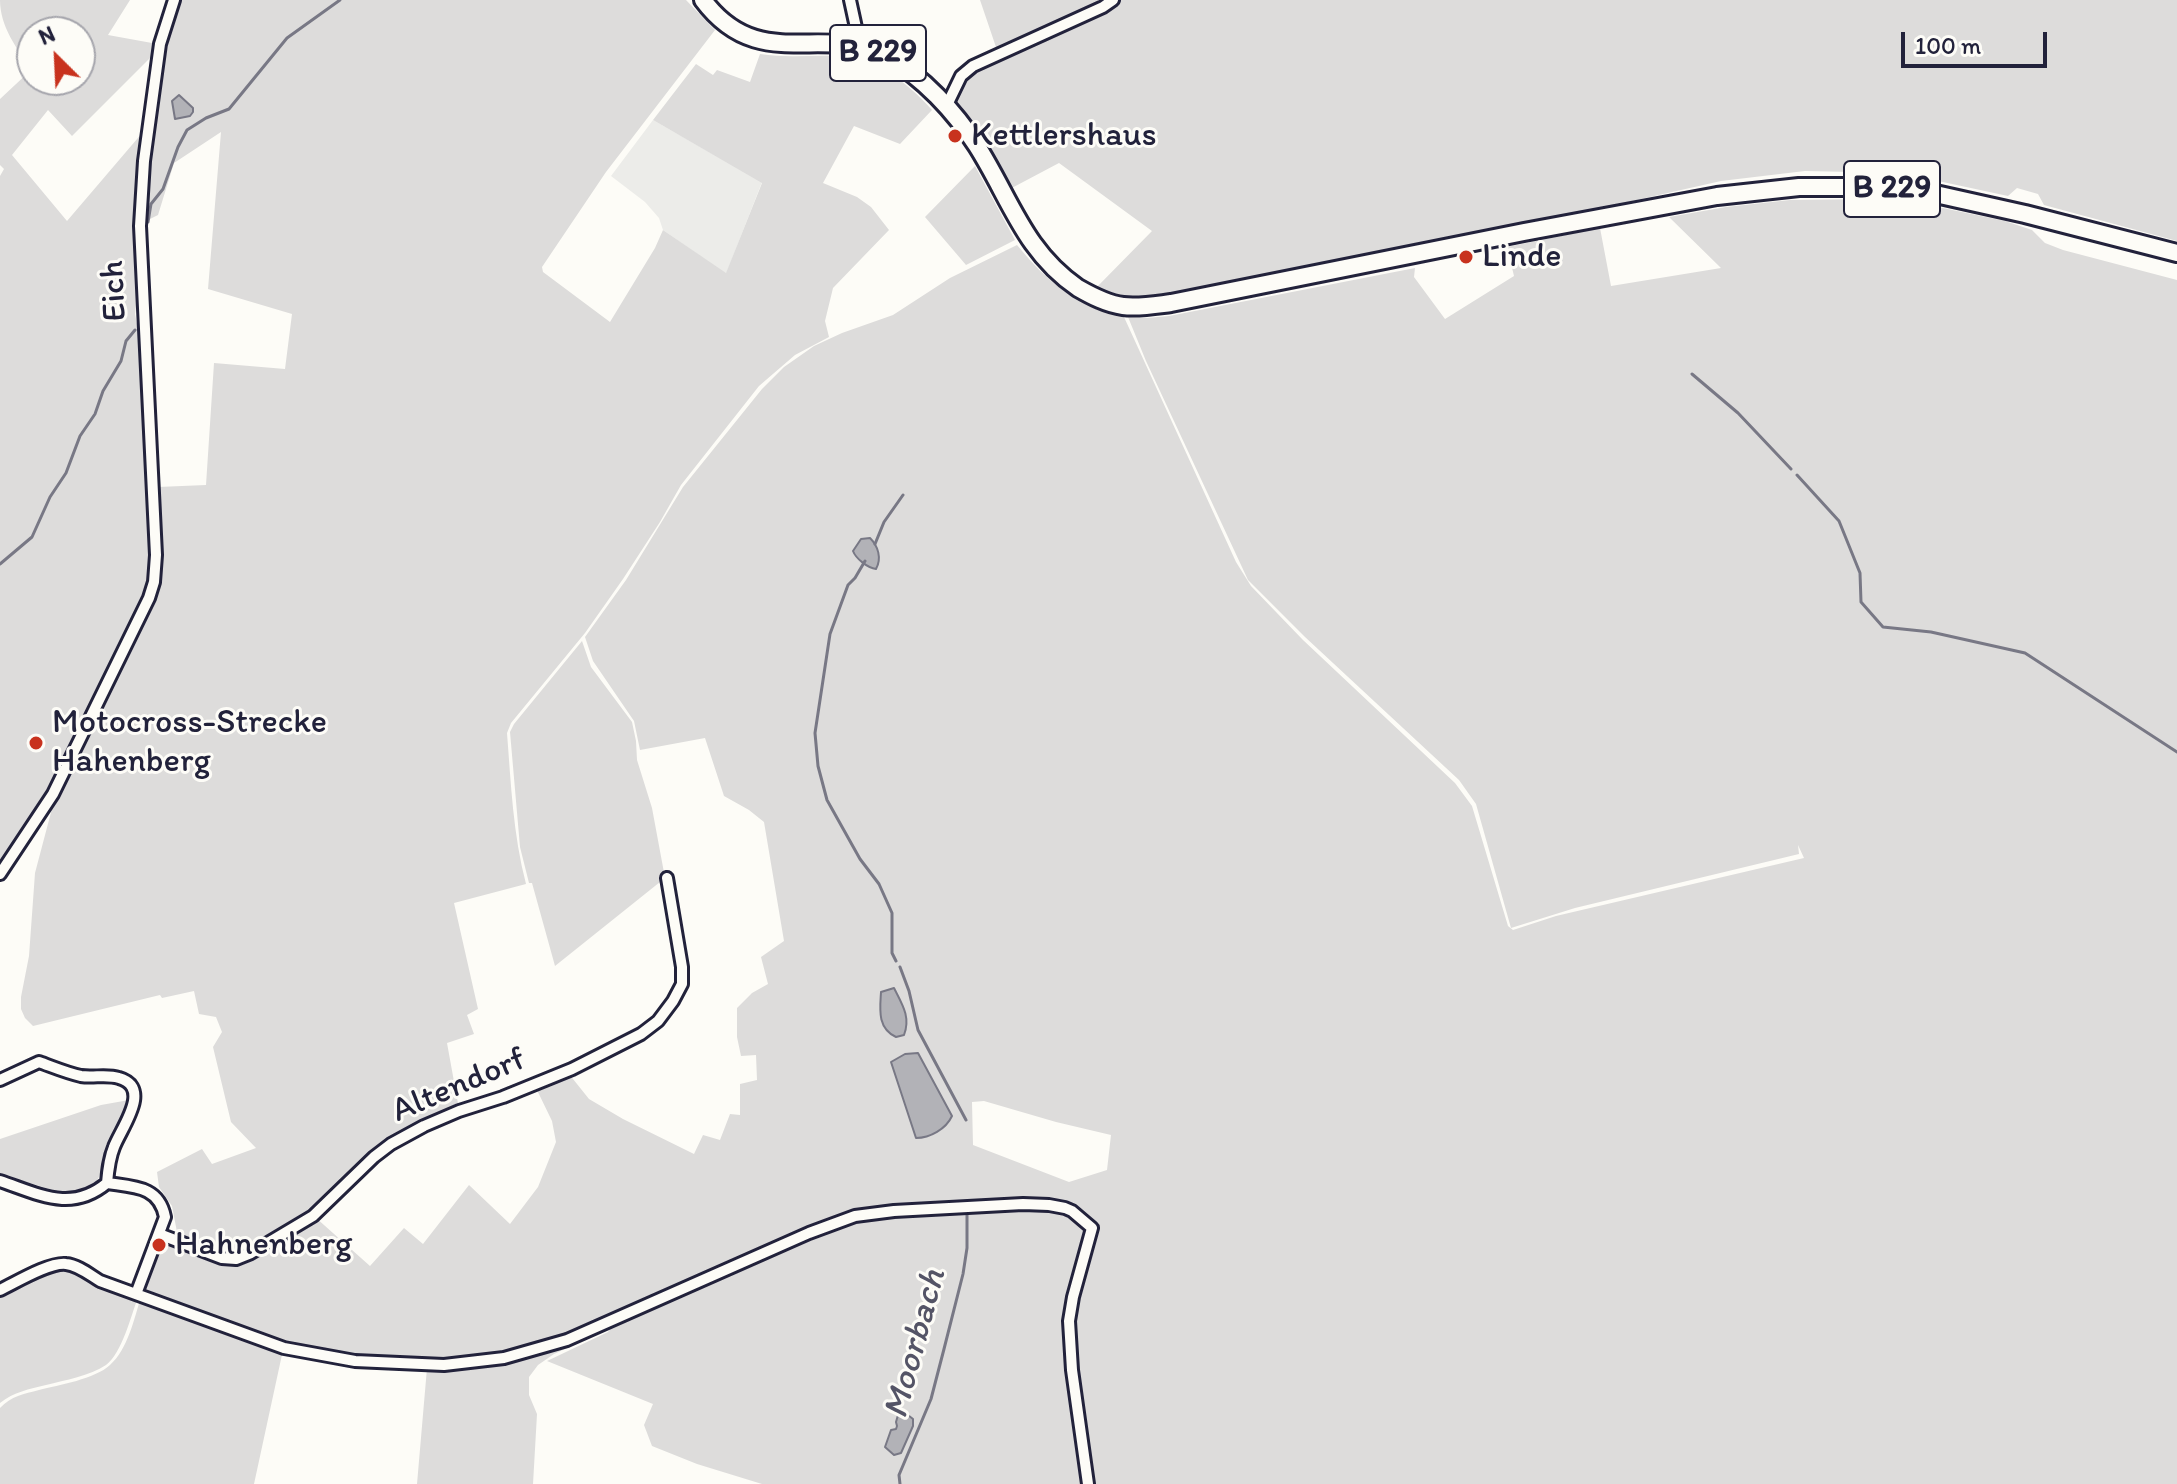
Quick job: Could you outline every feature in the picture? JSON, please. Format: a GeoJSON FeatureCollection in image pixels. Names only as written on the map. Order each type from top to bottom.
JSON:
{"type":"FeatureCollection","features":[{"type":"Feature","properties":{"kind":"main road","name":"B 229"},"geometry":{"type":"LineString","coordinates":[[703,0],[737,31],[767,43],[860,46],[882,54],[901,66],[946,107],[978,148],[1022,229],[1039,253],[1071,282],[1097,298],[1121,306],[1149,306],[1237,291],[1717,196],[1827,186],[1931,193],[2177,253]]}},
{"type":"Feature","properties":{"kind":"street","name":"Eich"},"geometry":{"type":"LineString","coordinates":[[0,874],[53,794],[154,582],[155,527],[140,226],[144,161],[160,44],[174,0]]}},
{"type":"Feature","properties":{"kind":"street"},"geometry":{"type":"LineString","coordinates":[[850,0],[860,46]]}},
{"type":"Feature","properties":{"kind":"street"},"geometry":{"type":"LineString","coordinates":[[946,107],[961,76],[973,66],[1113,0]]}},
{"type":"Feature","properties":{"kind":"street","name":"Altendorf"},"geometry":{"type":"LineString","coordinates":[[159,1234],[222,1258],[246,1256],[313,1216],[391,1144],[459,1111],[572,1069],[641,1034],[658,1021],[682,984],[667,878]]}},
{"type":"Feature","properties":{"kind":"street"},"geometry":{"type":"LineString","coordinates":[[0,1080],[39,1062],[74,1074],[114,1077],[129,1083],[134,1105],[111,1154],[107,1183]]}},
{"type":"Feature","properties":{"kind":"street"},"geometry":{"type":"LineString","coordinates":[[0,1181],[65,1200],[86,1197],[107,1183],[140,1189],[156,1196],[165,1217],[136,1294]]}},
{"type":"Feature","properties":{"kind":"street"},"geometry":{"type":"LineString","coordinates":[[0,1290],[62,1264],[76,1267],[100,1281],[284,1348],[355,1361],[444,1365],[504,1358],[567,1340],[809,1233],[855,1216],[969,1206],[1049,1205],[1072,1211],[1092,1228],[1069,1321],[1072,1370],[1088,1484]]}},
{"type":"Feature","properties":{"kind":"shaded area"},"geometry":{"type":"Polygon","coordinates":[[[0,0],[130,0],[108,35],[157,42],[156,52],[72,136],[48,110],[12,155],[67,221],[143,132],[135,225],[135,314],[141,344],[152,554],[144,597],[50,788],[0,864],[0,176],[4,169],[0,165],[0,99],[16,84],[16,96],[96,96],[96,16],[16,16],[16,46],[3,19],[0,0]]]}},
{"type":"Feature","properties":{"kind":"shaded area"},"geometry":{"type":"Polygon","coordinates":[[[178,0],[686,0],[715,30],[606,172],[542,267],[543,272],[610,322],[663,230],[726,273],[762,183],[653,120],[696,64],[713,75],[717,70],[750,82],[760,54],[850,57],[889,73],[932,110],[900,144],[854,126],[823,183],[857,197],[871,207],[889,230],[833,288],[825,321],[829,337],[795,355],[759,386],[681,485],[660,522],[585,633],[511,723],[507,733],[511,790],[526,884],[454,903],[478,1009],[467,1015],[474,1034],[447,1043],[459,1109],[423,1124],[309,1214],[241,1255],[219,1253],[177,1232],[172,1206],[159,1187],[157,1172],[202,1149],[212,1164],[256,1148],[231,1122],[213,1047],[222,1032],[216,1017],[199,1014],[194,991],[162,998],[160,995],[33,1026],[21,1009],[29,956],[35,873],[54,801],[153,600],[161,566],[158,487],[206,485],[214,363],[285,369],[292,314],[208,289],[221,132],[174,163],[158,215],[144,222],[157,110],[178,0]]]}},
{"type":"Feature","properties":{"kind":"shaded area"},"geometry":{"type":"Polygon","coordinates":[[[980,0],[1108,0],[998,53],[980,0]]]}},
{"type":"Feature","properties":{"kind":"shaded area"},"geometry":{"type":"Polygon","coordinates":[[[1117,0],[2177,0],[2177,241],[2044,205],[2038,194],[2017,188],[2008,196],[1901,173],[1805,171],[1721,181],[1472,237],[1172,299],[1122,299],[1094,290],[1152,231],[1059,163],[1008,190],[949,105],[962,77],[1117,0]]]}},
{"type":"Feature","properties":{"kind":"shaded area"},"geometry":{"type":"Polygon","coordinates":[[[179,95],[193,108],[193,112],[190,116],[175,119],[172,101],[179,95]]]}},
{"type":"Feature","properties":{"kind":"shaded area"},"geometry":{"type":"Polygon","coordinates":[[[653,120],[762,182],[726,274],[663,230],[659,218],[645,202],[611,176],[653,120]]]}},
{"type":"Feature","properties":{"kind":"shaded area"},"geometry":{"type":"Polygon","coordinates":[[[975,166],[1015,240],[966,265],[925,217],[975,166]]]}},
{"type":"Feature","properties":{"kind":"shaded area"},"geometry":{"type":"Polygon","coordinates":[[[1873,199],[1938,207],[2005,221],[2032,230],[2045,243],[2063,250],[2177,280],[2177,1484],[1089,1484],[1074,1370],[1073,1320],[1094,1226],[1086,1216],[1068,1204],[1040,1199],[955,1202],[855,1212],[566,1338],[504,1356],[443,1362],[355,1360],[284,1346],[139,1293],[160,1236],[226,1260],[315,1217],[370,1266],[404,1228],[423,1244],[469,1185],[510,1224],[538,1187],[556,1142],[552,1121],[536,1088],[569,1074],[589,1099],[694,1154],[703,1135],[720,1140],[730,1114],[740,1115],[740,1084],[757,1080],[756,1055],[741,1056],[737,1037],[737,1008],[752,993],[768,984],[761,957],[784,941],[764,822],[724,796],[705,738],[640,750],[634,721],[593,661],[585,637],[626,580],[683,487],[762,389],[784,367],[814,346],[893,315],[950,278],[1017,245],[1040,271],[1064,291],[1091,306],[1124,317],[1236,562],[1251,586],[1303,640],[1455,783],[1472,806],[1508,926],[1513,930],[1556,916],[1804,858],[1798,845],[1799,854],[1575,908],[1511,928],[1476,804],[1459,780],[1248,580],[1128,317],[1169,316],[1415,268],[1414,277],[1445,319],[1514,276],[1507,247],[1600,228],[1611,286],[1721,268],[1669,217],[1790,200],[1873,199]],[[984,1101],[972,1102],[973,1145],[1069,1182],[1107,1170],[1111,1135],[984,1101]]]}},
{"type":"Feature","properties":{"kind":"shaded area"},"geometry":{"type":"Polygon","coordinates":[[[870,538],[878,552],[876,569],[863,563],[853,551],[861,539],[870,538]]]}},
{"type":"Feature","properties":{"kind":"shaded area"},"geometry":{"type":"Polygon","coordinates":[[[582,641],[591,667],[632,722],[637,760],[652,808],[665,878],[555,966],[520,847],[510,732],[582,641]]]}},
{"type":"Feature","properties":{"kind":"shaded area"},"geometry":{"type":"Polygon","coordinates":[[[894,988],[907,1022],[904,1035],[896,1037],[886,1029],[880,1011],[881,992],[894,988]]]}},
{"type":"Feature","properties":{"kind":"shaded area"},"geometry":{"type":"Polygon","coordinates":[[[918,1053],[952,1116],[937,1132],[916,1138],[891,1062],[905,1054],[918,1053]]]}},
{"type":"Feature","properties":{"kind":"shaded area"},"geometry":{"type":"Polygon","coordinates":[[[129,1100],[93,1187],[76,1194],[66,1194],[0,1174],[0,1139],[101,1105],[129,1100]]]}},
{"type":"Feature","properties":{"kind":"shaded area"},"geometry":{"type":"Polygon","coordinates":[[[1040,1208],[1064,1214],[1085,1228],[1085,1241],[1067,1308],[1085,1484],[762,1484],[652,1446],[644,1425],[653,1404],[547,1361],[608,1332],[614,1324],[810,1234],[857,1218],[880,1214],[1040,1208]]]}},
{"type":"Feature","properties":{"kind":"shaded area"},"geometry":{"type":"Polygon","coordinates":[[[62,1265],[138,1297],[121,1343],[112,1359],[100,1369],[22,1391],[0,1403],[0,1292],[62,1265]]]}},
{"type":"Feature","properties":{"kind":"shaded area"},"geometry":{"type":"Polygon","coordinates":[[[141,1297],[283,1350],[254,1484],[0,1484],[0,1408],[18,1396],[86,1378],[110,1365],[126,1342],[141,1297]]]}},
{"type":"Feature","properties":{"kind":"shaded area"},"geometry":{"type":"Polygon","coordinates":[[[612,1323],[607,1330],[554,1354],[538,1365],[529,1377],[529,1395],[537,1414],[533,1484],[417,1484],[427,1368],[504,1359],[612,1323]]]}},
{"type":"Feature","properties":{"kind":"shaded area"},"geometry":{"type":"Polygon","coordinates":[[[904,1412],[913,1419],[913,1426],[901,1453],[894,1455],[885,1447],[891,1430],[896,1429],[898,1415],[904,1412]]]}},
{"type":"Feature","properties":{"kind":"waterway"},"geometry":{"type":"LineString","coordinates":[[148,222],[151,204],[163,189],[187,130],[229,109],[287,38],[340,0]]}},
{"type":"Feature","properties":{"kind":"waterway"},"geometry":{"type":"LineString","coordinates":[[0,564],[32,537],[50,497],[66,473],[80,436],[95,414],[103,391],[121,361],[126,341],[135,330]]}},
{"type":"Feature","properties":{"kind":"waterway"},"geometry":{"type":"LineString","coordinates":[[1692,374],[1738,413],[1791,469]]}},
{"type":"Feature","properties":{"kind":"waterway"},"geometry":{"type":"LineString","coordinates":[[1797,475],[1839,521],[1860,573],[1861,602],[1883,627],[1931,632],[2025,653],[2177,752]]}},
{"type":"Feature","properties":{"kind":"waterway","name":"Moorbach"},"geometry":{"type":"LineString","coordinates":[[875,544],[884,522],[903,495]]}},
{"type":"Feature","properties":{"kind":"waterway","name":"Moorbach"},"geometry":{"type":"LineString","coordinates":[[865,561],[848,585],[830,634],[815,733],[818,766],[827,800],[860,859],[879,884],[892,913],[892,953],[896,961]]}},
{"type":"Feature","properties":{"kind":"waterway","name":"Moorbach"},"geometry":{"type":"LineString","coordinates":[[900,967],[918,1030],[966,1120]]}},
{"type":"Feature","properties":{"kind":"waterway","name":"Moorbach"},"geometry":{"type":"LineString","coordinates":[[900,1484],[899,1475],[931,1399],[963,1274],[967,1214]]}},
{"type":"Feature","properties":{"kind":"place","name":"Kettlershaus"},"geometry":{"type":"Point","coordinates":[955,136]}},
{"type":"Feature","properties":{"kind":"place","name":"Linde"},"geometry":{"type":"Point","coordinates":[1466,257]}},
{"type":"Feature","properties":{"kind":"place","name":"Motocross-Strecke Hahenberg"},"geometry":{"type":"Point","coordinates":[36,743]}},
{"type":"Feature","properties":{"kind":"place","name":"Hahnenberg"},"geometry":{"type":"Point","coordinates":[159,1245]}}]}
